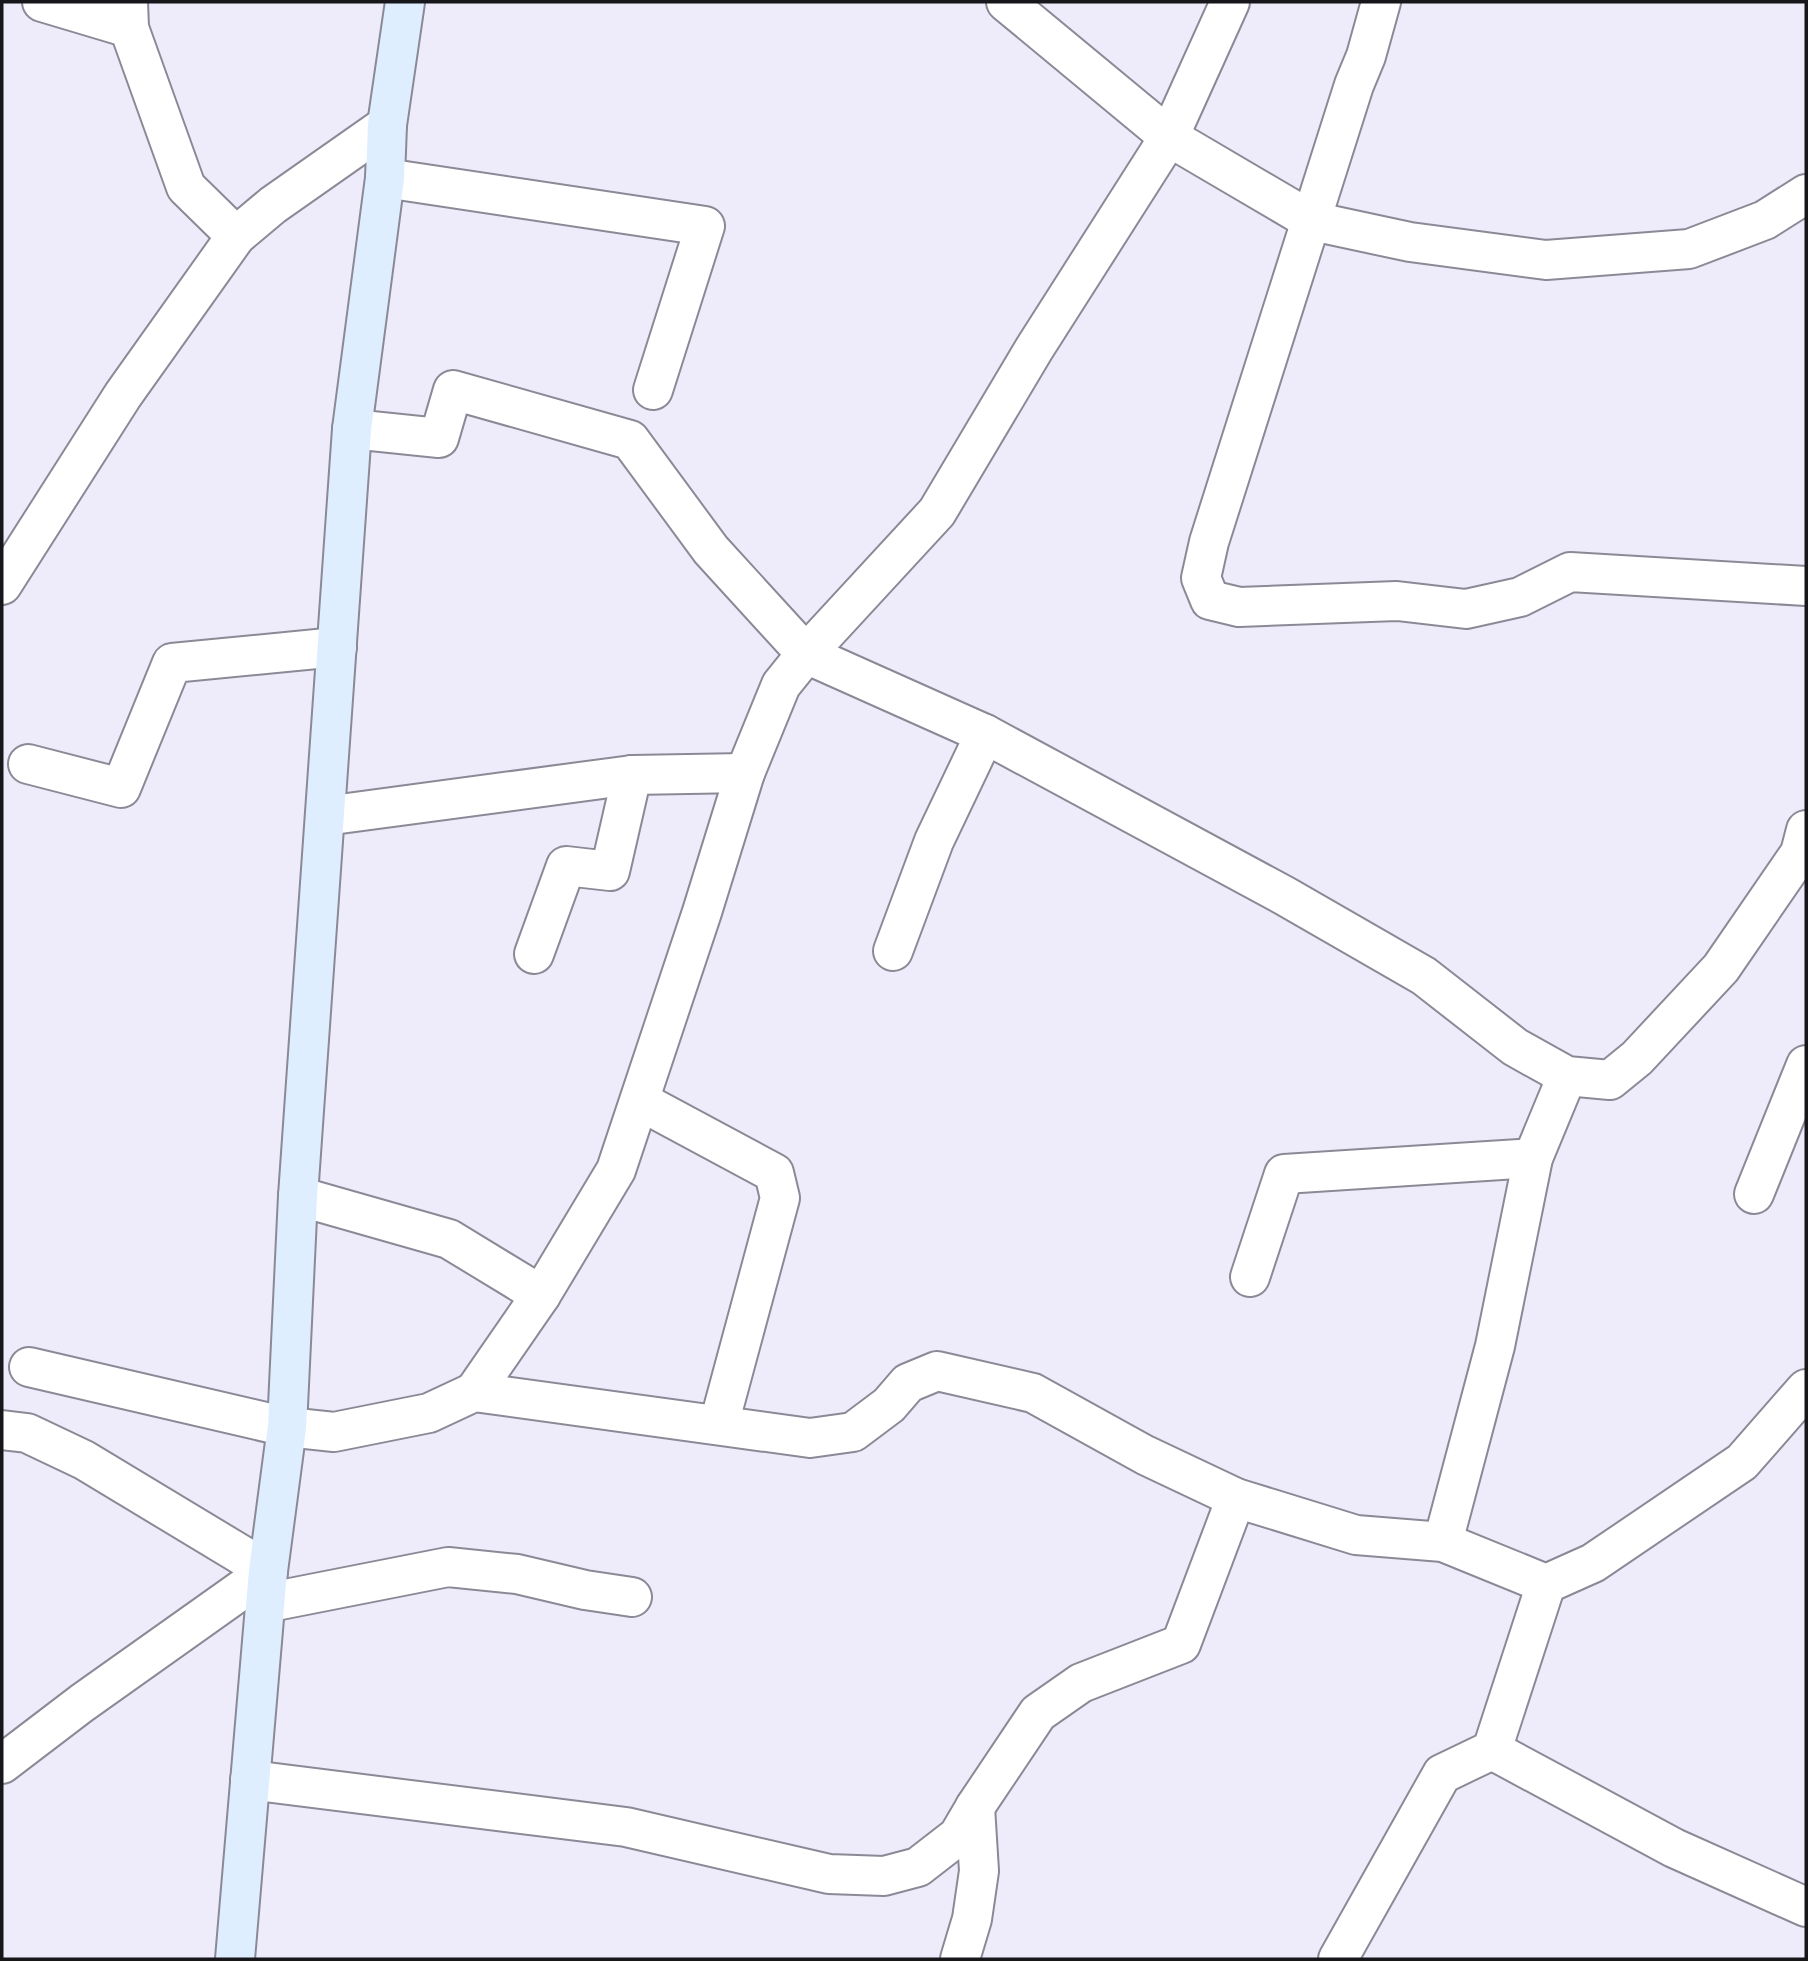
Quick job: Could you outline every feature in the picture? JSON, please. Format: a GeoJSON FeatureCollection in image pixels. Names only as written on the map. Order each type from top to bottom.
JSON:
{"type":"FeatureCollection","features":[{"type":"Feature","properties":{"kind":"street"},"geometry":{"type":"LineString","coordinates":[[42,2],[129,15],[186,187],[236,236]]}},
{"type":"Feature","properties":{"kind":"street"},"geometry":{"type":"LineString","coordinates":[[235,1959],[266,1587],[288,1427],[298,1196],[352,429],[385,178],[387,125],[405,2]]}},
{"type":"Feature","properties":{"kind":"street"},"geometry":{"type":"LineString","coordinates":[[1006,2],[1169,137],[1312,221],[1410,242],[1546,260],[1689,249],[1765,220],[1806,194]]}},
{"type":"Feature","properties":{"kind":"street"},"geometry":{"type":"LineString","coordinates":[[29,1367],[288,1427],[334,1432],[429,1413],[474,1392],[541,1295],[616,1170],[745,773],[781,685],[806,654],[937,512],[1034,349],[1169,137],[1230,2]]}},
{"type":"Feature","properties":{"kind":"street"},"geometry":{"type":"LineString","coordinates":[[1381,2],[1209,542],[1201,578],[1210,600],[1239,607],[1397,601],[1466,609],[1520,597],[1570,572],[1806,586]]}},
{"type":"Feature","properties":{"kind":"street"},"geometry":{"type":"LineString","coordinates":[[2,585],[122,395],[236,236],[273,205],[387,125]]}},
{"type":"Feature","properties":{"kind":"street"},"geometry":{"type":"LineString","coordinates":[[385,178],[705,226],[653,390]]}},
{"type":"Feature","properties":{"kind":"street"},"geometry":{"type":"LineString","coordinates":[[352,429],[439,438],[453,390],[630,440],[711,550],[806,654],[985,734],[1285,896],[1412,970],[1515,1047],[1567,1076],[1610,1080],[1637,1058],[1721,968],[1800,853],[1806,830]]}},
{"type":"Feature","properties":{"kind":"street"},"geometry":{"type":"LineString","coordinates":[[28,764],[121,788],[172,663],[337,647]]}},
{"type":"Feature","properties":{"kind":"street"},"geometry":{"type":"LineString","coordinates":[[892,951],[934,841],[985,734]]}},
{"type":"Feature","properties":{"kind":"street"},"geometry":{"type":"LineString","coordinates":[[325,816],[632,775],[745,773]]}},
{"type":"Feature","properties":{"kind":"street"},"geometry":{"type":"LineString","coordinates":[[534,954],[566,866],[610,872],[632,775]]}},
{"type":"Feature","properties":{"kind":"street"},"geometry":{"type":"LineString","coordinates":[[1754,1194],[1806,1065]]}},
{"type":"Feature","properties":{"kind":"street"},"geometry":{"type":"LineString","coordinates":[[1443,1542],[1495,1346],[1533,1158],[1567,1076]]}},
{"type":"Feature","properties":{"kind":"street"},"geometry":{"type":"LineString","coordinates":[[640,1101],[774,1173],[780,1198],[719,1424]]}},
{"type":"Feature","properties":{"kind":"street"},"geometry":{"type":"LineString","coordinates":[[1250,1277],[1284,1174],[1533,1158]]}},
{"type":"Feature","properties":{"kind":"street"},"geometry":{"type":"LineString","coordinates":[[298,1196],[449,1239],[541,1295]]}},
{"type":"Feature","properties":{"kind":"street"},"geometry":{"type":"LineString","coordinates":[[474,1392],[810,1438],[853,1432],[889,1405],[908,1383],[937,1371],[1033,1393],[1145,1455],[1236,1498],[1356,1535],[1443,1542],[1546,1584],[1593,1563],[1742,1462],[1806,1389]]}},
{"type":"Feature","properties":{"kind":"street"},"geometry":{"type":"LineString","coordinates":[[2,1430],[27,1433],[84,1460],[266,1587]]}},
{"type":"Feature","properties":{"kind":"street"},"geometry":{"type":"LineString","coordinates":[[250,1780],[626,1826],[829,1874],[884,1876],[918,1867],[958,1836],[1038,1713],[1081,1683],[1181,1644],[1236,1498]]}},
{"type":"Feature","properties":{"kind":"street"},"geometry":{"type":"LineString","coordinates":[[2,1764],[82,1703],[266,1587],[448,1567],[517,1574],[585,1590],[632,1597]]}},
{"type":"Feature","properties":{"kind":"street"},"geometry":{"type":"LineString","coordinates":[[1338,1959],[1442,1774],[1492,1751],[1546,1584]]}},
{"type":"Feature","properties":{"kind":"street"},"geometry":{"type":"LineString","coordinates":[[1492,1751],[1674,1848],[1806,1907]]}},
{"type":"Feature","properties":{"kind":"street"},"geometry":{"type":"LineString","coordinates":[[960,1959],[972,1919],[979,1871],[975,1807]]}}]}
